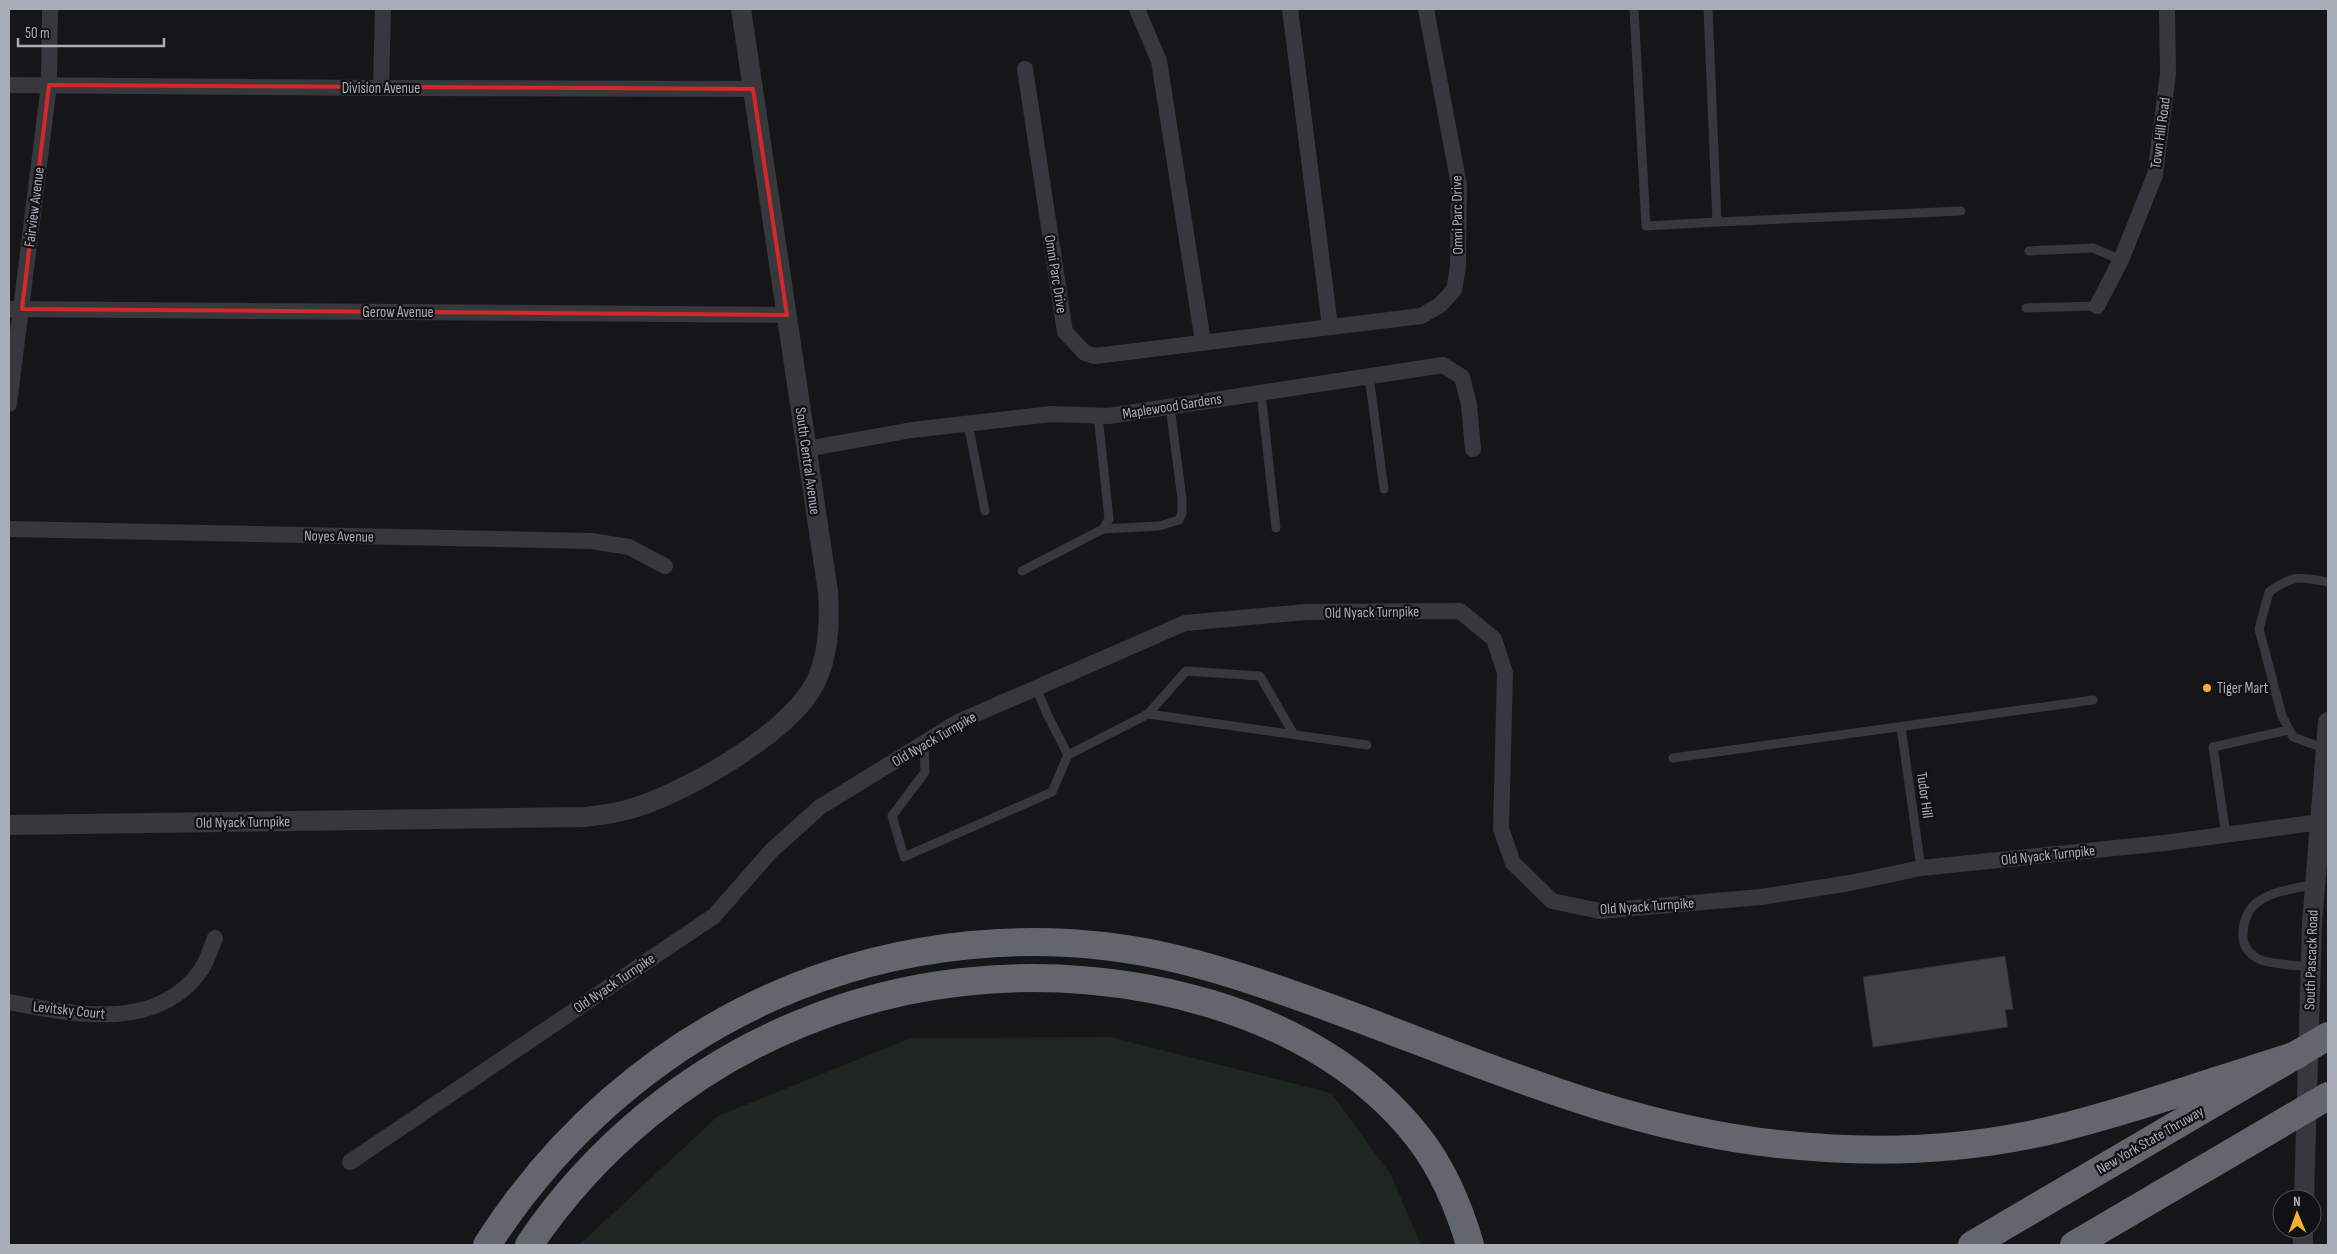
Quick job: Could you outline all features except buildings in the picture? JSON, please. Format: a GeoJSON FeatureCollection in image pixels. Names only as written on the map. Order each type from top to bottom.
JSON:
{"type":"FeatureCollection","features":[{"type":"Feature","properties":{"kind":"highway"},"geometry":{"type":"LineString","coordinates":[[487,1245],[531,1183],[579,1130],[632,1082],[691,1040],[754,1005],[821,978],[889,959],[959,946],[1067,943],[1138,951],[1174,958],[1265,985],[1559,1092],[1636,1117],[1705,1133],[1777,1144],[1884,1149],[1989,1141],[2198,1098]]}},
{"type":"Feature","properties":{"kind":"highway"},"geometry":{"type":"LineString","coordinates":[[529,1245],[579,1181],[627,1132],[681,1090],[740,1053],[800,1024],[862,1002],[928,987],[963,982],[1032,978],[1101,982],[1168,993],[1251,1018],[1317,1050],[1360,1078],[1382,1097],[1420,1139],[1452,1193],[1470,1245]]}},
{"type":"Feature","properties":{"kind":"highway","name":"New York State Thruway"},"geometry":{"type":"LineString","coordinates":[[1972,1245],[2198,1098],[2297,1055],[2328,1036]]}},
{"type":"Feature","properties":{"kind":"highway"},"geometry":{"type":"LineString","coordinates":[[2074,1245],[2328,1096]]}},
{"type":"Feature","properties":{"kind":"street","name":"Fairview Avenue"},"geometry":{"type":"LineString","coordinates":[[9,404],[15,309],[49,85],[50,9]]}},
{"type":"Feature","properties":{"kind":"street"},"geometry":{"type":"LineString","coordinates":[[381,88],[383,9]]}},
{"type":"Feature","properties":{"kind":"street","name":"South Central Avenue"},"geometry":{"type":"LineString","coordinates":[[626,811],[662,798],[707,774],[757,743],[793,713],[814,685],[825,652],[830,622],[828,592],[741,9]]}},
{"type":"Feature","properties":{"kind":"street"},"geometry":{"type":"LineString","coordinates":[[1137,9],[1159,61],[1203,342]]}},
{"type":"Feature","properties":{"kind":"street"},"geometry":{"type":"LineString","coordinates":[[1290,9],[1330,326]]}},
{"type":"Feature","properties":{"kind":"street","name":"Omni Parc Drive"},"geometry":{"type":"LineString","coordinates":[[1025,69],[1065,332],[1072,342],[1084,353],[1095,356],[1421,316],[1440,305],[1454,290],[1458,267],[1459,185],[1426,9]]}},
{"type":"Feature","properties":{"kind":"street","name":"Town Hill Road"},"geometry":{"type":"LineString","coordinates":[[2097,306],[2121,260],[2155,175],[2168,74],[2167,9]]}},
{"type":"Feature","properties":{"kind":"street","name":"Division Avenue"},"geometry":{"type":"LineString","coordinates":[[9,84],[753,89]]}},
{"type":"Feature","properties":{"kind":"street","name":"Gerow Avenue"},"geometry":{"type":"LineString","coordinates":[[15,309],[787,315]]}},
{"type":"Feature","properties":{"kind":"street","name":"Maplewood Gardens"},"geometry":{"type":"LineString","coordinates":[[806,449],[912,430],[968,423],[1052,414],[1109,416],[1443,365],[1462,377],[1469,405],[1473,449]]}},
{"type":"Feature","properties":{"kind":"street","name":"Noyes Avenue"},"geometry":{"type":"LineString","coordinates":[[9,528],[591,542],[629,547],[665,566]]}},
{"type":"Feature","properties":{"kind":"street","name":"Old Nyack Turnpike"},"geometry":{"type":"LineString","coordinates":[[350,1162],[714,916],[772,850],[820,807],[924,745],[958,722],[1185,623],[1306,612],[1460,611],[1494,639],[1505,673],[1501,829],[1513,863],[1552,901],[1600,911],[1760,897],[1850,884],[1920,868],[2226,835],[2320,822]]}},
{"type":"Feature","properties":{"kind":"street","name":"South Pascack Road"},"geometry":{"type":"LineString","coordinates":[[2304,1189],[2310,967],[2328,722]]}},
{"type":"Feature","properties":{"kind":"street","name":"Old Nyack Turnpike"},"geometry":{"type":"LineString","coordinates":[[9,825],[585,817],[626,811]]}},
{"type":"Feature","properties":{"kind":"street","name":"Levitsky Court"},"geometry":{"type":"LineString","coordinates":[[9,1002],[62,1012],[105,1016],[141,1011],[174,998],[201,970],[215,938]]}},
{"type":"Feature","properties":{"kind":"lane"},"geometry":{"type":"LineString","coordinates":[[1634,9],[1646,226],[1961,211]]}},
{"type":"Feature","properties":{"kind":"lane"},"geometry":{"type":"LineString","coordinates":[[1708,9],[1718,222]]}},
{"type":"Feature","properties":{"kind":"lane"},"geometry":{"type":"LineString","coordinates":[[2030,251],[2093,248],[2121,260]]}},
{"type":"Feature","properties":{"kind":"lane"},"geometry":{"type":"LineString","coordinates":[[2026,308],[2097,306]]}},
{"type":"Feature","properties":{"kind":"lane"},"geometry":{"type":"LineString","coordinates":[[1369,376],[1384,489]]}},
{"type":"Feature","properties":{"kind":"lane"},"geometry":{"type":"LineString","coordinates":[[1261,393],[1276,528]]}},
{"type":"Feature","properties":{"kind":"lane"},"geometry":{"type":"LineString","coordinates":[[1022,571],[1103,529],[1159,526],[1179,520],[1182,513],[1182,499],[1170,406]]}},
{"type":"Feature","properties":{"kind":"lane"},"geometry":{"type":"LineString","coordinates":[[1098,415],[1109,519],[1103,529]]}},
{"type":"Feature","properties":{"kind":"lane"},"geometry":{"type":"LineString","coordinates":[[968,423],[985,511]]}},
{"type":"Feature","properties":{"kind":"lane"},"geometry":{"type":"LineString","coordinates":[[2326,749],[2293,737],[2289,730],[2282,716],[2259,629],[2268,592],[2286,580],[2298,577],[2328,582]]}},
{"type":"Feature","properties":{"kind":"lane"},"geometry":{"type":"LineString","coordinates":[[924,745],[925,772],[892,816],[904,857],[1052,792],[1068,755],[1148,714],[1186,672],[1260,676],[1293,733]]}},
{"type":"Feature","properties":{"kind":"lane"},"geometry":{"type":"LineString","coordinates":[[1036,687],[1047,714],[1068,755]]}},
{"type":"Feature","properties":{"kind":"lane"},"geometry":{"type":"LineString","coordinates":[[1672,758],[2093,700]]}},
{"type":"Feature","properties":{"kind":"lane"},"geometry":{"type":"LineString","coordinates":[[1148,714],[1368,745]]}},
{"type":"Feature","properties":{"kind":"lane","name":"Tudor Hill"},"geometry":{"type":"LineString","coordinates":[[1901,727],[1920,868]]}},
{"type":"Feature","properties":{"kind":"lane"},"geometry":{"type":"LineString","coordinates":[[2226,835],[2213,747],[2289,730]]}},
{"type":"Feature","properties":{"kind":"lane"},"geometry":{"type":"LineString","coordinates":[[2310,967],[2261,960],[2248,953],[2243,940],[2244,920],[2250,907],[2270,895],[2315,884]]}},
{"type":"Feature","properties":{"kind":"highlighted area"},"geometry":{"type":"Polygon","coordinates":[[[49,85],[753,89],[787,315],[22,309],[49,85]]]}},
{"type":"Feature","properties":{"kind":"shaded area"},"geometry":{"type":"Polygon","coordinates":[[[1110,1037],[1331,1093],[1391,1175],[1421,1245],[579,1245],[718,1116],[911,1038],[1110,1037]]]}},
{"type":"Feature","properties":{"kind":"place","name":"Tiger Mart"},"geometry":{"type":"Point","coordinates":[2207,688]}}]}
